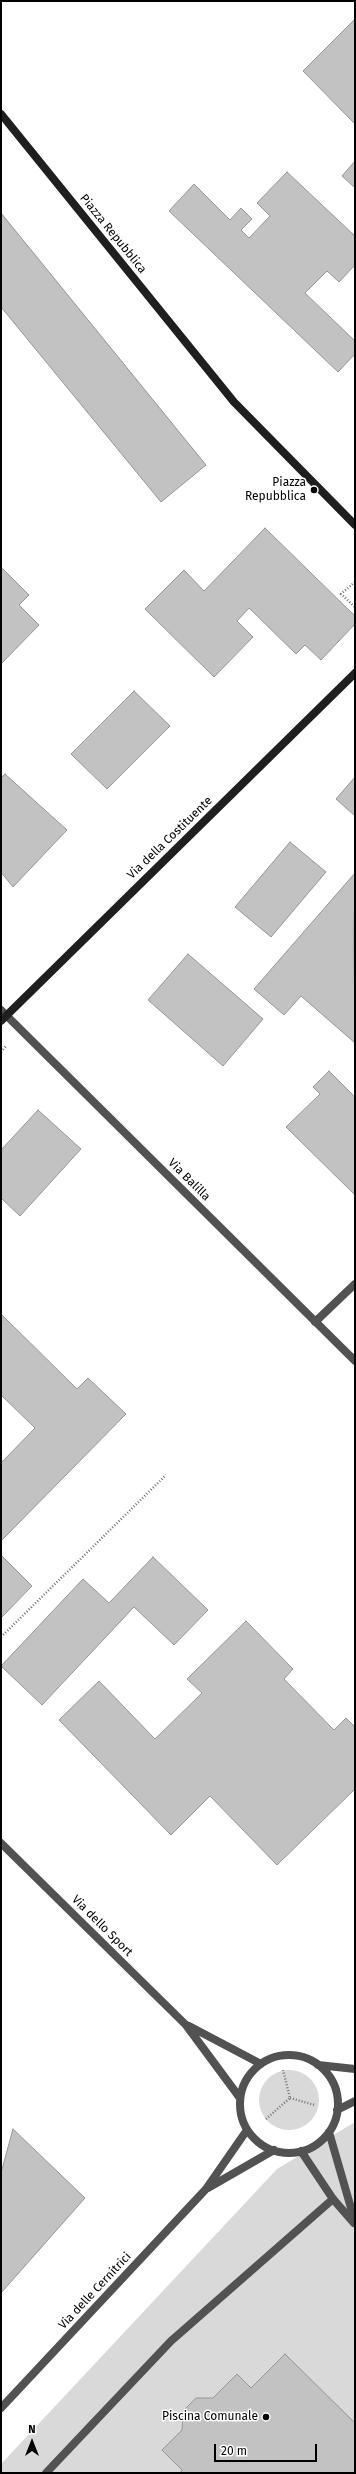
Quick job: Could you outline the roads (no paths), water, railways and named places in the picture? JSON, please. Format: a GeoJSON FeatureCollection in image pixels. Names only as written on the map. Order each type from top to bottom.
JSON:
{"type":"FeatureCollection","features":[{"type":"Feature","properties":{"kind":"street","name":"Piazza Repubblica"},"geometry":{"type":"LineString","coordinates":[[1,114],[234,402],[355,525]]}},
{"type":"Feature","properties":{"kind":"street","name":"Via della Costituente"},"geometry":{"type":"LineString","coordinates":[[3,1015],[355,673]]}},
{"type":"Feature","properties":{"kind":"street","name":"Via Balilla"},"geometry":{"type":"LineString","coordinates":[[3,1015],[355,1361]]}},
{"type":"Feature","properties":{"kind":"street"},"geometry":{"type":"LineString","coordinates":[[315,1322],[355,1284]]}},
{"type":"Feature","properties":{"kind":"street","name":"Via dello Sport"},"geometry":{"type":"LineString","coordinates":[[1,1843],[186,2025],[240,2098]]}},
{"type":"Feature","properties":{"kind":"street","name":"Via dello Sport"},"geometry":{"type":"LineString","coordinates":[[186,2025],[261,2064]]}},
{"type":"Feature","properties":{"kind":"street"},"geometry":{"type":"LineString","coordinates":[[318,2064],[328,2074],[334,2085],[337,2110],[329,2132],[321,2140],[301,2151],[287,2152],[274,2150],[259,2142],[247,2130],[241,2114],[240,2098],[251,2073],[261,2064],[275,2057],[290,2055],[305,2058],[318,2064],[355,2068]]}},
{"type":"Feature","properties":{"kind":"street"},"geometry":{"type":"LineString","coordinates":[[337,2110],[355,2101]]}},
{"type":"Feature","properties":{"kind":"street","name":"Via delle Cernitrici"},"geometry":{"type":"LineString","coordinates":[[1,2408],[206,2189],[247,2130]]}},
{"type":"Feature","properties":{"kind":"street"},"geometry":{"type":"LineString","coordinates":[[329,2132],[355,2223]]}},
{"type":"Feature","properties":{"kind":"street","name":"Via delle Cernitrici"},"geometry":{"type":"LineString","coordinates":[[206,2189],[274,2150]]}},
{"type":"Feature","properties":{"kind":"street"},"geometry":{"type":"LineString","coordinates":[[301,2151],[333,2199],[355,2223]]}},
{"type":"Feature","properties":{"kind":"street"},"geometry":{"type":"LineString","coordinates":[[46,2473],[171,2341],[333,2199]]}},
{"type":"Feature","properties":{"kind":"place","name":"Piazza Repubblica"},"geometry":{"type":"Point","coordinates":[314,490]}},
{"type":"Feature","properties":{"kind":"place","name":"Piscina Comunale"},"geometry":{"type":"Point","coordinates":[266,2417]}}]}
